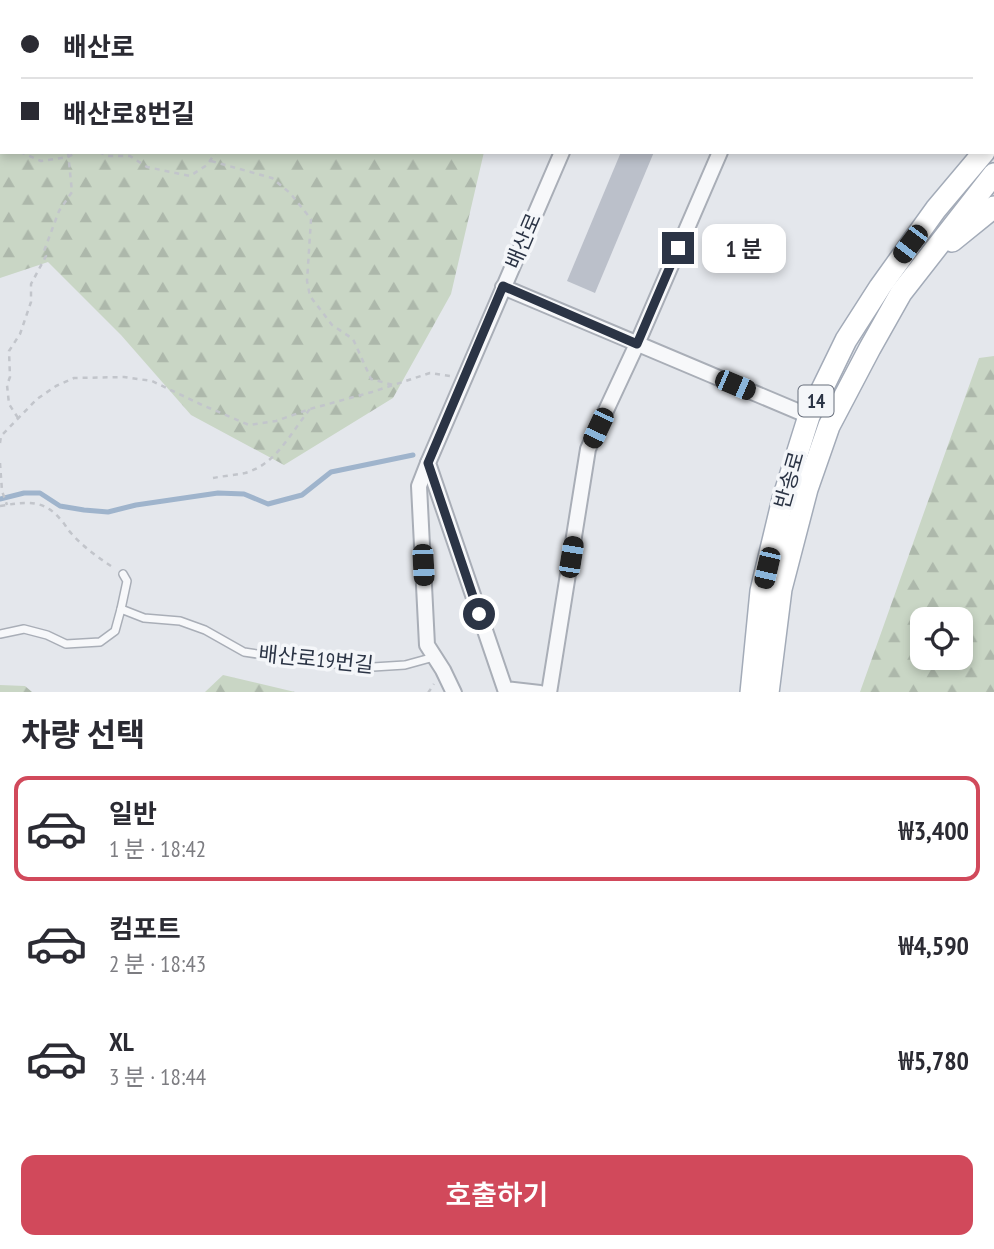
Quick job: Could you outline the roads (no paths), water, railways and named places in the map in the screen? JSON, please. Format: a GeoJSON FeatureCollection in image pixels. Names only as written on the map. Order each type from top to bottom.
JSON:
{"type":"FeatureCollection","features":[{"type":"Feature","properties":{"kind":"main road","name":"반송로"},"geometry":{"type":"LineString","coordinates":[[751,692],[761,591],[783,499],[808,416],[846,340],[891,270],[936,209],[982,154]]}},
{"type":"Feature","properties":{"kind":"main road","name":"반송로"},"geometry":{"type":"LineString","coordinates":[[768,692],[781,589],[807,489],[830,426],[901,293],[994,174]]}},
{"type":"Feature","properties":{"kind":"main road"},"geometry":{"type":"LineString","coordinates":[[923,265],[994,206]]}},
{"type":"Feature","properties":{"kind":"street","name":"배산로"},"geometry":{"type":"LineString","coordinates":[[428,463],[561,154]]}},
{"type":"Feature","properties":{"kind":"street"},"geometry":{"type":"LineString","coordinates":[[549,692],[588,449],[637,344],[719,154]]}},
{"type":"Feature","properties":{"kind":"street"},"geometry":{"type":"LineString","coordinates":[[503,286],[808,416]]}},
{"type":"Feature","properties":{"kind":"street"},"geometry":{"type":"LineString","coordinates":[[428,463],[419,485],[427,645],[454,692]]}},
{"type":"Feature","properties":{"kind":"street"},"geometry":{"type":"LineString","coordinates":[[428,463],[505,689],[540,692]]}},
{"type":"Feature","properties":{"kind":"lane"},"geometry":{"type":"LineString","coordinates":[[0,634],[24,629],[66,644],[100,642],[115,631],[127,581],[122,574]]}},
{"type":"Feature","properties":{"kind":"lane","name":"배산로19번길"},"geometry":{"type":"LineString","coordinates":[[121,610],[144,618],[180,621],[205,630],[244,652],[303,661],[373,667],[405,666],[435,657]]}},
{"type":"Feature","properties":{"kind":"waterway"},"geometry":{"type":"LineString","coordinates":[[0,499],[24,493],[40,493],[60,506],[108,512],[136,505],[218,493],[244,494],[268,504],[302,495],[331,472],[413,455]]}}]}
